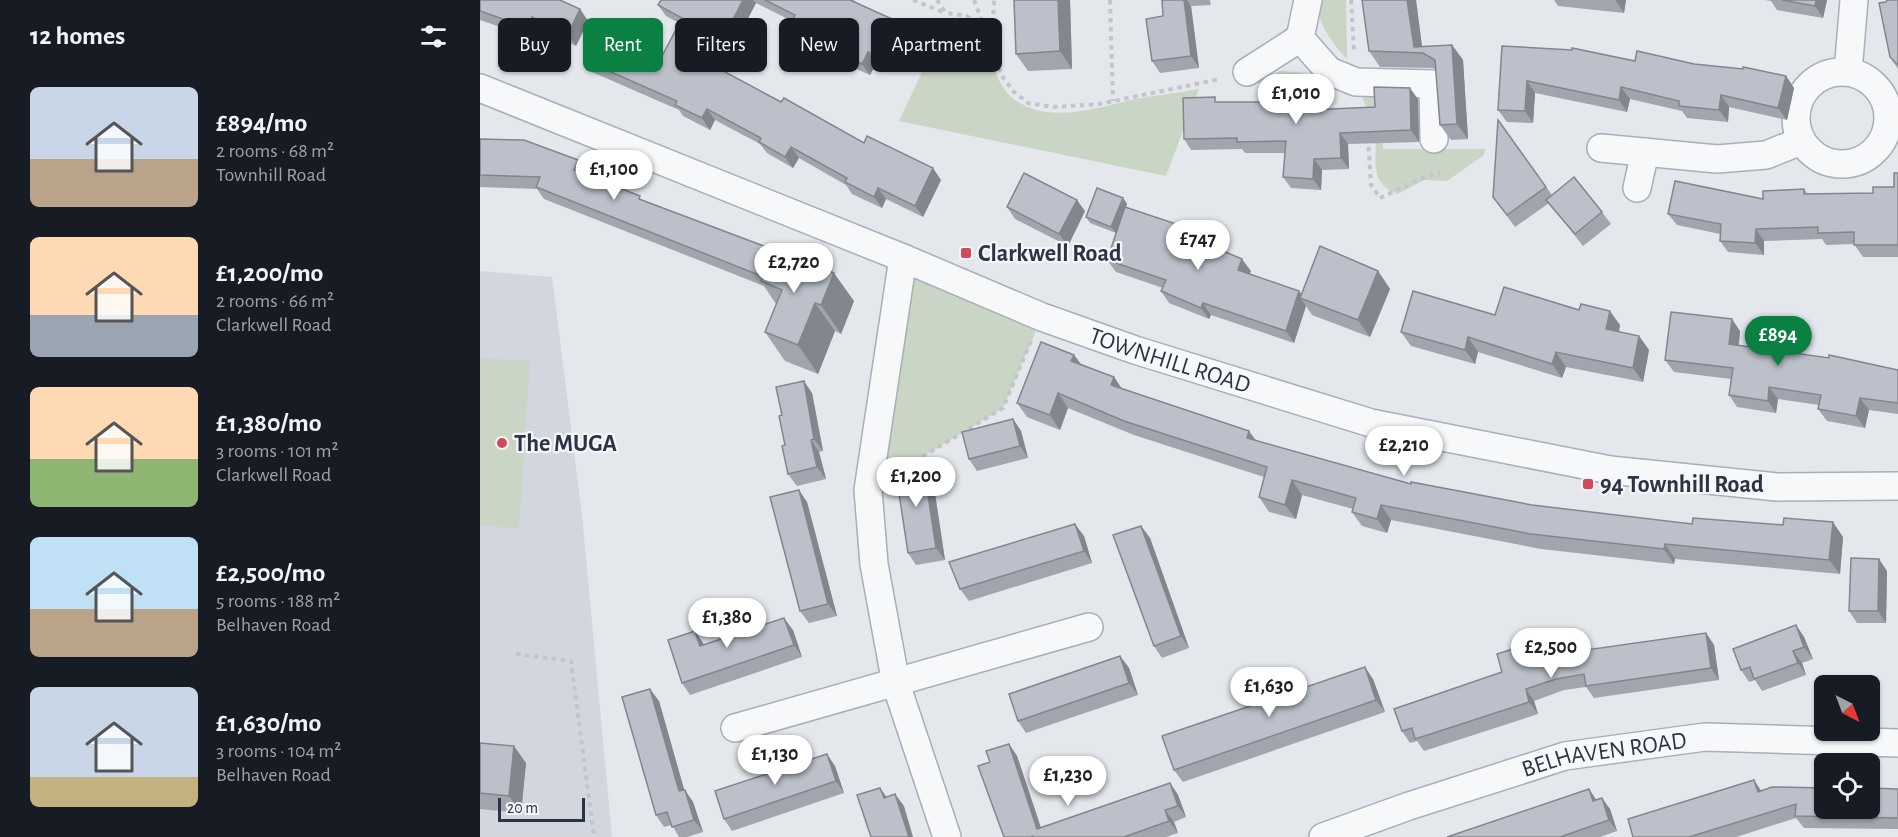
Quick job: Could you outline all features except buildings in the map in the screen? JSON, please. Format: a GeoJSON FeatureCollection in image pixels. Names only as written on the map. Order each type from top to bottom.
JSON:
{"type":"FeatureCollection","features":[{"type":"Feature","properties":{"kind":"street"},"geometry":{"type":"LineString","coordinates":[[1246,82],[1300,38],[1308,0]]}},
{"type":"Feature","properties":{"kind":"street"},"geometry":{"type":"LineString","coordinates":[[1848,72],[1854,0]]}},
{"type":"Feature","properties":{"kind":"street"},"geometry":{"type":"LineString","coordinates":[[1300,38],[1329,71],[1356,82],[1433,84],[1434,140]]}},
{"type":"Feature","properties":{"kind":"street"},"geometry":{"type":"LineString","coordinates":[[1848,72],[1863,77],[1876,87],[1884,101],[1892,133],[1871,154],[1857,162],[1841,165],[1818,158],[1801,141],[1795,120],[1797,104],[1805,90],[1824,76],[1848,72]]}},
{"type":"Feature","properties":{"kind":"street","name":"TOWNHILL ROAD"},"geometry":{"type":"LineString","coordinates":[[480,88],[903,258],[1042,317],[1146,353],[1382,425],[1610,470],[1777,487],[1898,486]]}},
{"type":"Feature","properties":{"kind":"street"},"geometry":{"type":"LineString","coordinates":[[1601,148],[1717,159],[1766,155],[1801,141]]}},
{"type":"Feature","properties":{"kind":"street"},"geometry":{"type":"LineString","coordinates":[[1637,188],[1645,152]]}},
{"type":"Feature","properties":{"kind":"street"},"geometry":{"type":"LineString","coordinates":[[903,258],[868,490],[874,564],[896,684],[947,837]]}},
{"type":"Feature","properties":{"kind":"street"},"geometry":{"type":"LineString","coordinates":[[735,728],[896,684],[1089,627]]}},
{"type":"Feature","properties":{"kind":"street","name":"BELHAVEN ROAD"},"geometry":{"type":"LineString","coordinates":[[1323,837],[1409,806],[1565,756],[1706,737],[1898,743]]}},
{"type":"Feature","properties":{"kind":"path"},"geometry":{"type":"LineString","coordinates":[[913,0],[946,13],[969,18]]}},
{"type":"Feature","properties":{"kind":"path"},"geometry":{"type":"LineString","coordinates":[[937,0],[946,13]]}},
{"type":"Feature","properties":{"kind":"path"},"geometry":{"type":"LineString","coordinates":[[974,0],[981,18]]}},
{"type":"Feature","properties":{"kind":"path"},"geometry":{"type":"LineString","coordinates":[[993,18],[994,0]]}},
{"type":"Feature","properties":{"kind":"path"},"geometry":{"type":"LineString","coordinates":[[1110,0],[1113,101]]}},
{"type":"Feature","properties":{"kind":"path"},"geometry":{"type":"LineString","coordinates":[[1351,0],[1356,82]]}},
{"type":"Feature","properties":{"kind":"path"},"geometry":{"type":"LineString","coordinates":[[1001,72],[1013,92],[1028,102],[1053,107],[1113,101],[1206,82],[1246,82],[1318,96]]}},
{"type":"Feature","properties":{"kind":"path"},"geometry":{"type":"LineString","coordinates":[[1206,82],[1246,82]]}},
{"type":"Feature","properties":{"kind":"path"},"geometry":{"type":"LineString","coordinates":[[1368,134],[1371,185],[1380,198],[1424,177],[1440,173]]}},
{"type":"Feature","properties":{"kind":"path"},"geometry":{"type":"LineString","coordinates":[[868,490],[1003,408],[1042,317]]}},
{"type":"Feature","properties":{"kind":"path"},"geometry":{"type":"LineString","coordinates":[[516,654],[571,661],[594,837]]}},
{"type":"Feature","properties":{"kind":"shaded area"},"geometry":{"type":"Polygon","coordinates":[[[480,271],[552,277],[582,515],[612,837],[480,837],[480,271]]]}},
{"type":"Feature","properties":{"kind":"green space"},"geometry":{"type":"Polygon","coordinates":[[[1317,0],[1346,0],[1347,59],[1326,32],[1317,0]]]}},
{"type":"Feature","properties":{"kind":"green space"},"geometry":{"type":"Polygon","coordinates":[[[1281,71],[1304,73],[1303,91],[1257,83],[1260,79],[1281,71]]]}},
{"type":"Feature","properties":{"kind":"green space"},"geometry":{"type":"Polygon","coordinates":[[[922,72],[996,72],[1013,98],[1028,107],[1054,113],[1082,111],[1136,99],[1199,89],[1166,176],[899,121],[922,72]]]}},
{"type":"Feature","properties":{"kind":"green space"},"geometry":{"type":"Polygon","coordinates":[[[1358,89],[1383,90],[1383,149],[1485,149],[1484,155],[1447,181],[1424,180],[1398,194],[1387,188],[1377,174],[1373,124],[1358,89]]]}},
{"type":"Feature","properties":{"kind":"green space"},"geometry":{"type":"Polygon","coordinates":[[[903,258],[1042,317],[1003,408],[868,490],[903,258]]]}},
{"type":"Feature","properties":{"kind":"green space","name":"The MUGA"},"geometry":{"type":"Polygon","coordinates":[[[480,358],[530,361],[519,529],[480,525],[480,358]]]}},
{"type":"Feature","properties":{"kind":"place","name":"Clarkwell Road"},"geometry":{"type":"Point","coordinates":[966,253]}},
{"type":"Feature","properties":{"kind":"place","name":"The MUGA"},"geometry":{"type":"Point","coordinates":[502,443]}},
{"type":"Feature","properties":{"kind":"place","name":"94 Townhill Road"},"geometry":{"type":"Point","coordinates":[1588,484]}}]}
